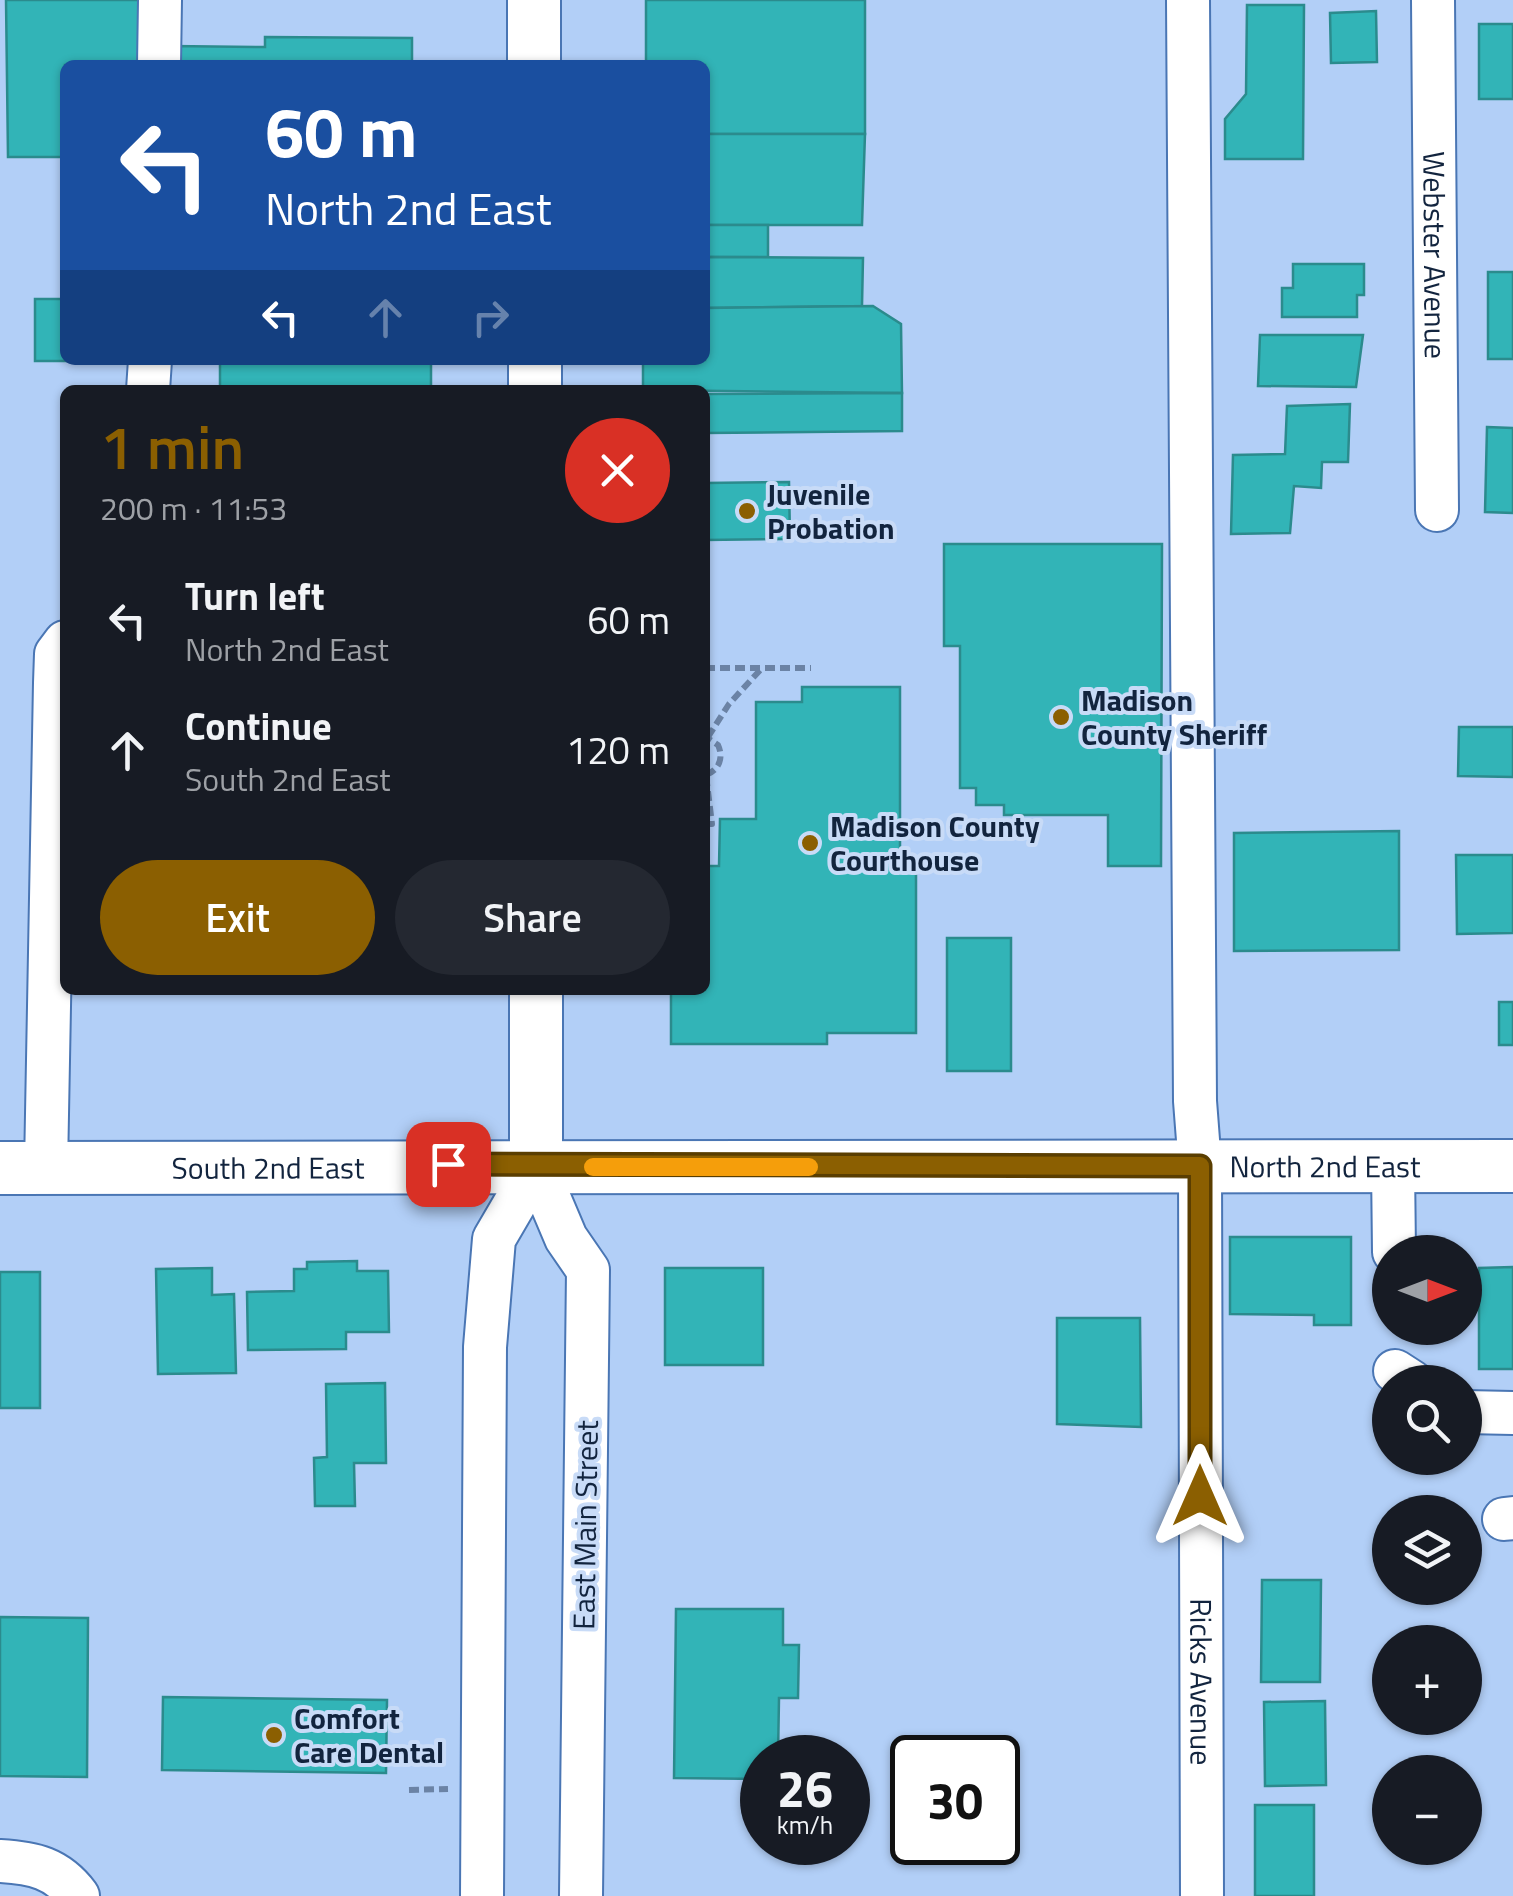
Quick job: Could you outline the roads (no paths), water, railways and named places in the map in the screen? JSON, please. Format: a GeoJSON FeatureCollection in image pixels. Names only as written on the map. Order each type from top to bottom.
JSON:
{"type":"FeatureCollection","features":[{"type":"Feature","properties":{"kind":"main road"},"geometry":{"type":"LineString","coordinates":[[534,0],[534,60]]}},
{"type":"Feature","properties":{"kind":"main road","name":"East Main Street"},"geometry":{"type":"LineString","coordinates":[[536,995],[536,1167]]}},
{"type":"Feature","properties":{"kind":"main road","name":"North 2nd East"},"geometry":{"type":"LineString","coordinates":[[536,1167],[1513,1166]]}},
{"type":"Feature","properties":{"kind":"main road","name":"South 2nd East"},"geometry":{"type":"LineString","coordinates":[[23,1168],[536,1167]]}},
{"type":"Feature","properties":{"kind":"street"},"geometry":{"type":"LineString","coordinates":[[159,60],[160,0]]}},
{"type":"Feature","properties":{"kind":"street","name":"Ricks Avenue"},"geometry":{"type":"LineString","coordinates":[[1188,0],[1195,1101],[1200,1166],[1202,1896]]}},
{"type":"Feature","properties":{"kind":"street","name":"Webster Avenue"},"geometry":{"type":"LineString","coordinates":[[1433,0],[1437,510]]}},
{"type":"Feature","properties":{"kind":"street"},"geometry":{"type":"LineString","coordinates":[[23,1168],[56,654],[60,649]]}},
{"type":"Feature","properties":{"kind":"street"},"geometry":{"type":"LineString","coordinates":[[1393,1166],[1394,1235]]}},
{"type":"Feature","properties":{"kind":"street"},"geometry":{"type":"LineString","coordinates":[[482,1896],[485,1346],[494,1238],[536,1167]]}},
{"type":"Feature","properties":{"kind":"street","name":"East Main Street"},"geometry":{"type":"LineString","coordinates":[[536,1167],[566,1238],[588,1270],[582,1896]]}},
{"type":"Feature","properties":{"kind":"street"},"geometry":{"type":"LineString","coordinates":[[1482,1412],[1513,1413]]}},
{"type":"Feature","properties":{"kind":"street"},"geometry":{"type":"LineString","coordinates":[[0,1862],[24,1863],[63,1876],[78,1896]]}},
{"type":"Feature","properties":{"kind":"place","name":"Juvenile Probation"},"geometry":{"type":"Point","coordinates":[747,511]}},
{"type":"Feature","properties":{"kind":"place","name":"Madison County Sheriff"},"geometry":{"type":"Point","coordinates":[1061,717]}},
{"type":"Feature","properties":{"kind":"place","name":"Madison County Courthouse"},"geometry":{"type":"Point","coordinates":[810,843]}},
{"type":"Feature","properties":{"kind":"place","name":"Comfort Care Dental"},"geometry":{"type":"Point","coordinates":[274,1735]}}]}
